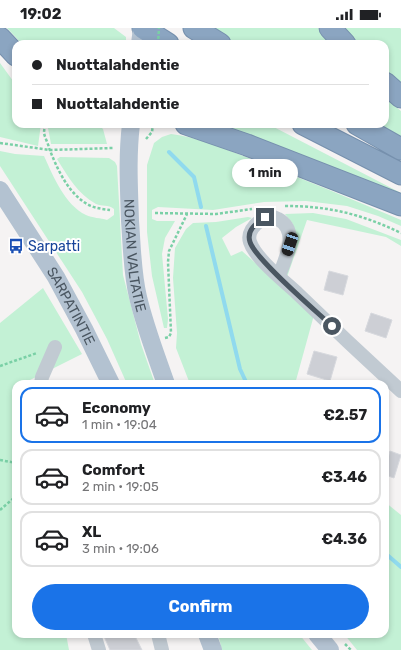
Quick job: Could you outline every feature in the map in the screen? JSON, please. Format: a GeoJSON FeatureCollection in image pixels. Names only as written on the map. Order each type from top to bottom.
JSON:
{"type":"FeatureCollection","features":[{"type":"Feature","properties":{"kind":"highway"},"geometry":{"type":"LineString","coordinates":[[142,28],[162,40]]}},
{"type":"Feature","properties":{"kind":"highway"},"geometry":{"type":"LineString","coordinates":[[330,28],[341,40]]}},
{"type":"Feature","properties":{"kind":"highway"},"geometry":{"type":"LineString","coordinates":[[0,38],[12,51]]}},
{"type":"Feature","properties":{"kind":"highway"},"geometry":{"type":"LineString","coordinates":[[389,86],[401,97]]}},
{"type":"Feature","properties":{"kind":"highway"},"geometry":{"type":"LineString","coordinates":[[198,128],[247,145],[401,205]]}},
{"type":"Feature","properties":{"kind":"highway"},"geometry":{"type":"LineString","coordinates":[[312,128],[401,174]]}},
{"type":"Feature","properties":{"kind":"highway"},"geometry":{"type":"LineString","coordinates":[[364,128],[401,149]]}},
{"type":"Feature","properties":{"kind":"main road"},"geometry":{"type":"LineString","coordinates":[[140,40],[142,28]]}},
{"type":"Feature","properties":{"kind":"main road","name":"NOKIAN VALTATIE"},"geometry":{"type":"LineString","coordinates":[[131,128],[128,150],[131,242],[134,274],[138,296],[147,328],[165,380]]}},
{"type":"Feature","properties":{"kind":"main road","name":"SARPATINTIE"},"geometry":{"type":"LineString","coordinates":[[0,190],[56,277],[109,380]]}},
{"type":"Feature","properties":{"kind":"main road"},"geometry":{"type":"LineString","coordinates":[[208,638],[213,650]]}},
{"type":"Feature","properties":{"kind":"main road"},"geometry":{"type":"LineString","coordinates":[[320,638],[330,650]]}},
{"type":"Feature","properties":{"kind":"street"},"geometry":{"type":"LineString","coordinates":[[279,276],[401,391]]}},
{"type":"Feature","properties":{"kind":"street"},"geometry":{"type":"LineString","coordinates":[[42,380],[55,347]]}},
{"type":"Feature","properties":{"kind":"street"},"geometry":{"type":"LineString","coordinates":[[95,638],[99,650]]}},
{"type":"Feature","properties":{"kind":"street"},"geometry":{"type":"LineString","coordinates":[[159,638],[162,650]]}},
{"type":"Feature","properties":{"kind":"path"},"geometry":{"type":"LineString","coordinates":[[158,40],[159,28]]}},
{"type":"Feature","properties":{"kind":"path"},"geometry":{"type":"LineString","coordinates":[[45,128],[44,133],[60,175],[79,199],[98,209],[110,210]]}},
{"type":"Feature","properties":{"kind":"path"},"geometry":{"type":"LineString","coordinates":[[0,143],[50,150],[111,148],[142,151],[147,137],[152,132],[152,128]]}},
{"type":"Feature","properties":{"kind":"path"},"geometry":{"type":"LineString","coordinates":[[167,345],[164,338],[169,337],[172,328],[168,262],[169,250],[186,214]]}},
{"type":"Feature","properties":{"kind":"path"},"geometry":{"type":"LineString","coordinates":[[0,366],[55,347]]}},
{"type":"Feature","properties":{"kind":"path"},"geometry":{"type":"LineString","coordinates":[[0,460],[12,462]]}},
{"type":"Feature","properties":{"kind":"path"},"geometry":{"type":"LineString","coordinates":[[0,510],[12,500]]}},
{"type":"Feature","properties":{"kind":"green space"},"geometry":{"type":"Polygon","coordinates":[[[7,28],[114,28],[126,37],[126,40],[18,40],[7,28]]]}},
{"type":"Feature","properties":{"kind":"green space"},"geometry":{"type":"Polygon","coordinates":[[[209,28],[318,28],[329,40],[228,40],[209,28]]]}},
{"type":"Feature","properties":{"kind":"green space"},"geometry":{"type":"Polygon","coordinates":[[[338,28],[400,28],[401,91],[389,80],[389,40],[348,40],[338,28]]]}},
{"type":"Feature","properties":{"kind":"green space"},"geometry":{"type":"Polygon","coordinates":[[[0,63],[12,80],[12,128],[40,128],[38,146],[0,137],[0,63]]]}},
{"type":"Feature","properties":{"kind":"green space"},"geometry":{"type":"Polygon","coordinates":[[[389,101],[401,111],[401,139],[379,128],[389,128],[389,101]]]}},
{"type":"Feature","properties":{"kind":"green space"},"geometry":{"type":"Polygon","coordinates":[[[48,128],[102,128],[107,144],[51,144],[48,128]]]}},
{"type":"Feature","properties":{"kind":"green space"},"geometry":{"type":"Polygon","coordinates":[[[211,128],[276,128],[401,193],[401,201],[211,128]]]}},
{"type":"Feature","properties":{"kind":"green space"},"geometry":{"type":"Polygon","coordinates":[[[171,134],[181,135],[209,143],[304,180],[401,220],[401,226],[378,216],[347,206],[306,201],[264,202],[213,210],[158,207],[152,210],[152,219],[157,221],[175,221],[165,238],[162,254],[168,319],[167,328],[164,328],[152,276],[147,232],[147,165],[154,143],[162,137],[171,134]]]}},
{"type":"Feature","properties":{"kind":"green space"},"geometry":{"type":"Polygon","coordinates":[[[0,151],[15,154],[44,156],[60,189],[72,204],[86,215],[107,220],[114,215],[114,209],[96,204],[89,200],[78,190],[57,159],[60,157],[109,158],[115,162],[117,166],[123,275],[141,344],[154,380],[125,380],[107,339],[82,292],[0,166],[0,151]]]}},
{"type":"Feature","properties":{"kind":"green space"},"geometry":{"type":"Polygon","coordinates":[[[313,213],[346,219],[401,240],[401,246],[386,237],[307,220],[287,277],[285,274],[293,224],[285,214],[313,213]]]}},
{"type":"Feature","properties":{"kind":"green space"},"geometry":{"type":"Polygon","coordinates":[[[248,217],[252,218],[236,227],[222,238],[231,256],[242,251],[314,315],[296,380],[188,380],[176,348],[177,333],[173,278],[175,248],[186,229],[193,223],[216,222],[248,217]]]}},
{"type":"Feature","properties":{"kind":"green space"},"geometry":{"type":"Polygon","coordinates":[[[43,288],[82,354],[30,380],[12,380],[12,638],[67,638],[69,650],[0,650],[0,323],[43,288]]]}},
{"type":"Feature","properties":{"kind":"green space"},"geometry":{"type":"Polygon","coordinates":[[[389,505],[401,515],[401,650],[357,650],[347,638],[389,638],[389,505]]]}},
{"type":"Feature","properties":{"kind":"green space"},"geometry":{"type":"Polygon","coordinates":[[[219,638],[302,638],[312,650],[222,650],[219,638]]]}},
{"type":"Feature","properties":{"kind":"building"},"geometry":{"type":"Polygon","coordinates":[[[329,271],[348,276],[343,295],[324,290],[329,271]]]}},
{"type":"Feature","properties":{"kind":"building"},"geometry":{"type":"Polygon","coordinates":[[[371,313],[392,320],[386,338],[365,331],[371,313]]]}},
{"type":"Feature","properties":{"kind":"building"},"geometry":{"type":"Polygon","coordinates":[[[314,351],[337,357],[330,380],[307,374],[314,351]]]}},
{"type":"Feature","properties":{"kind":"building"},"geometry":{"type":"Polygon","coordinates":[[[390,451],[401,455],[394,478],[389,476],[390,451]]]}},
{"type":"Feature","properties":{"kind":"building"},"geometry":{"type":"Polygon","coordinates":[[[105,638],[136,638],[142,650],[110,650],[105,638]]]}},
{"type":"Feature","properties":{"kind":"waterway"},"geometry":{"type":"LineString","coordinates":[[169,152],[194,177],[201,207]]}},
{"type":"Feature","properties":{"kind":"waterway"},"geometry":{"type":"LineString","coordinates":[[206,226],[240,369],[245,380]]}},
{"type":"Feature","properties":{"kind":"waterway"},"geometry":{"type":"LineString","coordinates":[[389,556],[401,567]]}},
{"type":"Feature","properties":{"kind":"place","name":"Sarpatti"},"geometry":{"type":"Point","coordinates":[16,246]}},
{"type":"Feature","properties":{"kind":"route"},"geometry":{"type":"LineString","coordinates":[[265,217],[253,226],[250,232],[249,241],[254,251],[332,326]]}}]}
